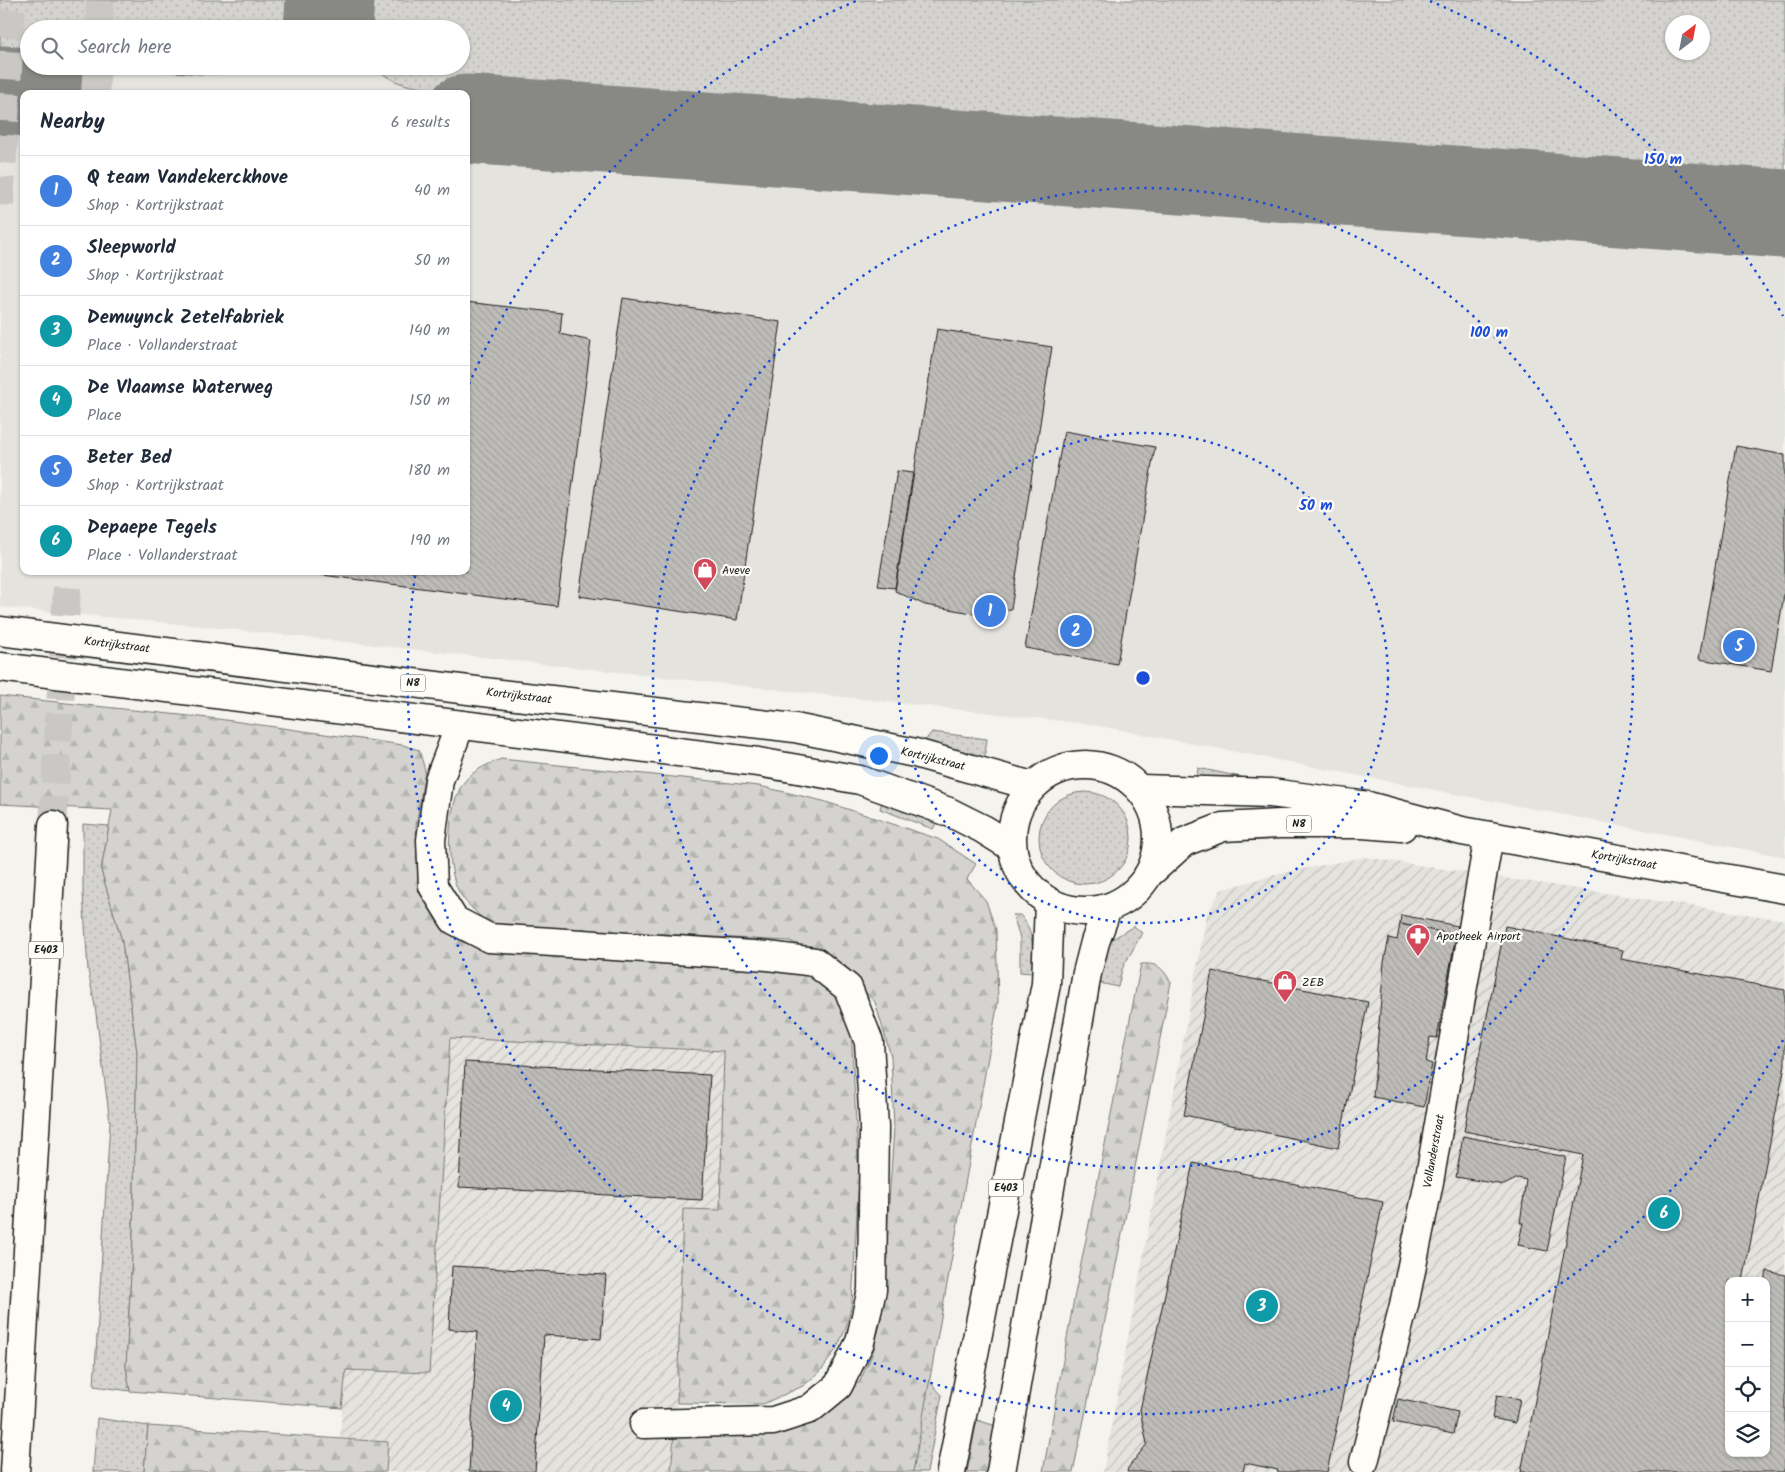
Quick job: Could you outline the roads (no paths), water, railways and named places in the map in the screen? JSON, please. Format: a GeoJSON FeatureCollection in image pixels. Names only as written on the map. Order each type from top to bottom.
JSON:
{"type":"FeatureCollection","features":[{"type":"Feature","properties":{"kind":"main road","name":"Kortrijkstraat"},"geometry":{"type":"LineString","coordinates":[[0,631],[508,695],[795,728],[915,753],[1032,786]]}},
{"type":"Feature","properties":{"kind":"main road"},"geometry":{"type":"LineString","coordinates":[[0,667],[758,762],[860,780],[950,812],[983,829],[1012,848]]}},
{"type":"Feature","properties":{"kind":"main road"},"geometry":{"type":"LineString","coordinates":[[460,725],[440,780],[431,840],[433,886],[454,920],[489,938],[758,955],[815,962],[848,988],[869,1042],[874,1127],[872,1290],[860,1342],[838,1386],[810,1408],[773,1421],[644,1424]]}},
{"type":"Feature","properties":{"kind":"main road","name":"N8"},"geometry":{"type":"LineString","coordinates":[[1086,764],[1116,771],[1141,789],[1156,815],[1159,844],[1151,872],[1132,895],[1107,909],[1078,912],[1050,902],[1024,879],[1012,848],[1015,816],[1032,786],[1059,768],[1086,764]]}},
{"type":"Feature","properties":{"kind":"main road","name":"Kortrijkstraat"},"geometry":{"type":"LineString","coordinates":[[1141,789],[1280,794],[1368,806],[1462,831],[1785,889]]}},
{"type":"Feature","properties":{"kind":"main road","name":"Kortrijkstraat"},"geometry":{"type":"LineString","coordinates":[[1151,872],[1184,842],[1223,827],[1280,824],[1362,824],[1462,831]]}},
{"type":"Feature","properties":{"kind":"main road","name":"E403"},"geometry":{"type":"LineString","coordinates":[[15,1472],[53,825]]}},
{"type":"Feature","properties":{"kind":"main road","name":"Vollanderstraat"},"geometry":{"type":"LineString","coordinates":[[1364,1462],[1404,1305],[1427,1192],[1489,836]]}},
{"type":"Feature","properties":{"kind":"main road","name":"E403"},"geometry":{"type":"LineString","coordinates":[[951,1472],[1046,984],[1050,902]]}},
{"type":"Feature","properties":{"kind":"main road"},"geometry":{"type":"LineString","coordinates":[[1001,1472],[1087,973],[1095,942],[1107,909]]}},
{"type":"Feature","properties":{"kind":"tunnel"},"geometry":{"type":"LineString","coordinates":[[0,205],[12,0]]}},
{"type":"Feature","properties":{"kind":"tunnel"},"geometry":{"type":"LineString","coordinates":[[99,20],[100,0]]}},
{"type":"Feature","properties":{"kind":"tunnel"},"geometry":{"type":"LineString","coordinates":[[95,90],[96,75]]}},
{"type":"Feature","properties":{"kind":"tunnel"},"geometry":{"type":"LineString","coordinates":[[53,825],[68,575]]}},
{"type":"Feature","properties":{"kind":"place","name":"Aveve"},"geometry":{"type":"Point","coordinates":[705,591]}},
{"type":"Feature","properties":{"kind":"place","name":"Q team Vandekerckhove"},"geometry":{"type":"Point","coordinates":[990,611]}},
{"type":"Feature","properties":{"kind":"place","name":"Sleepworld"},"geometry":{"type":"Point","coordinates":[1076,631]}},
{"type":"Feature","properties":{"kind":"place","name":"Beter Bed"},"geometry":{"type":"Point","coordinates":[1739,646]}},
{"type":"Feature","properties":{"kind":"place","name":"Apotheek Airport"},"geometry":{"type":"Point","coordinates":[1418,957]}},
{"type":"Feature","properties":{"kind":"place","name":"ZEB"},"geometry":{"type":"Point","coordinates":[1285,1003]}},
{"type":"Feature","properties":{"kind":"place","name":"Depaepe Tegels"},"geometry":{"type":"Point","coordinates":[1664,1213]}},
{"type":"Feature","properties":{"kind":"place","name":"Demuynck Zetelfabriek"},"geometry":{"type":"Point","coordinates":[1262,1306]}},
{"type":"Feature","properties":{"kind":"place","name":"De Vlaamse Waterweg"},"geometry":{"type":"Point","coordinates":[506,1406]}}]}
